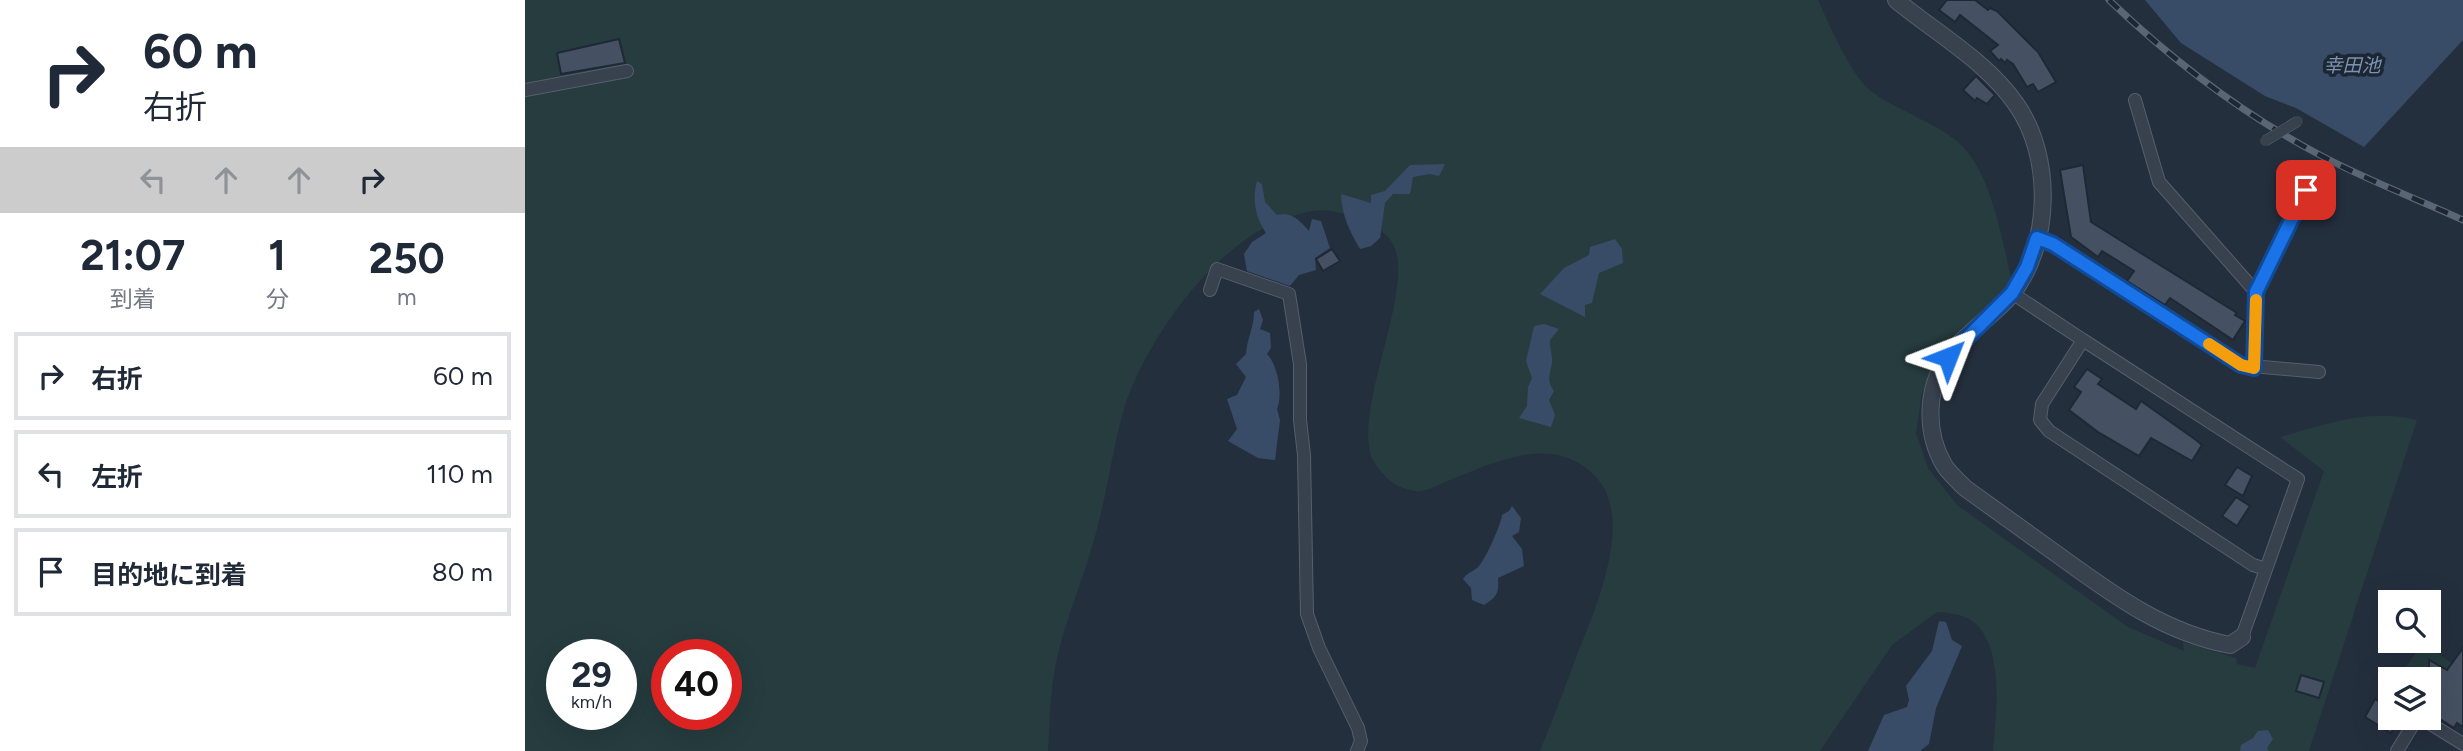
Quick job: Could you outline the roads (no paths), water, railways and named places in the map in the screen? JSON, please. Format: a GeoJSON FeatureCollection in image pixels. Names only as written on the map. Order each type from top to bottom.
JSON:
{"type":"FeatureCollection","features":[{"type":"Feature","properties":{"kind":"street"},"geometry":{"type":"LineString","coordinates":[[1896,0],[1990,73],[2017,105],[2034,141],[2042,177],[2042,212],[2027,267],[2012,293],[1948,357],[1935,379],[1929,406],[1932,435],[1944,465],[1965,488],[2123,601],[2181,632],[2230,645],[2242,637],[2298,479],[2012,293]]}},
{"type":"Feature","properties":{"kind":"street"},"geometry":{"type":"LineString","coordinates":[[525,90],[627,71]]}},
{"type":"Feature","properties":{"kind":"street"},"geometry":{"type":"LineString","coordinates":[[2135,100],[2159,182],[2256,292]]}},
{"type":"Feature","properties":{"kind":"street"},"geometry":{"type":"LineString","coordinates":[[2265,141],[2298,121]]}},
{"type":"Feature","properties":{"kind":"street"},"geometry":{"type":"LineString","coordinates":[[2254,368],[2256,292],[2306,190]]}},
{"type":"Feature","properties":{"kind":"street"},"geometry":{"type":"LineString","coordinates":[[2037,238],[2053,244],[2241,365],[2319,372]]}},
{"type":"Feature","properties":{"kind":"street"},"geometry":{"type":"LineString","coordinates":[[1210,289],[1217,269],[1289,294],[1300,364],[1307,614],[1319,648],[1358,728],[1361,741],[1357,751]]}},
{"type":"Feature","properties":{"kind":"street"},"geometry":{"type":"LineString","coordinates":[[2083,340],[2042,404],[2040,420],[2049,431],[2253,565],[2266,569]]}},
{"type":"Feature","properties":{"kind":"street"},"geometry":{"type":"LineString","coordinates":[[2397,751],[2411,730]]}},
{"type":"Feature","properties":{"kind":"street"},"geometry":{"type":"LineString","coordinates":[[2439,730],[2463,744]]}},
{"type":"Feature","properties":{"kind":"water","name":"幸田池"},"geometry":{"type":"Polygon","coordinates":[[[2145,0],[2463,0],[2463,40],[2364,147],[2296,108],[2265,96],[2181,43],[2145,0]]]}},
{"type":"Feature","properties":{"kind":"water"},"geometry":{"type":"Polygon","coordinates":[[[1445,164],[1439,176],[1430,174],[1413,177],[1410,194],[1393,194],[1385,203],[1380,238],[1371,246],[1360,249],[1347,223],[1341,194],[1371,203],[1371,195],[1385,191],[1410,165],[1445,164]]]}},
{"type":"Feature","properties":{"kind":"water"},"geometry":{"type":"Polygon","coordinates":[[[1257,181],[1262,184],[1265,202],[1277,215],[1291,216],[1309,231],[1312,219],[1321,221],[1330,248],[1315,258],[1316,270],[1299,275],[1290,286],[1247,271],[1244,254],[1252,242],[1266,233],[1255,208],[1257,181]]]}},
{"type":"Feature","properties":{"kind":"water"},"geometry":{"type":"Polygon","coordinates":[[[1615,239],[1622,249],[1623,263],[1599,273],[1592,303],[1585,305],[1585,317],[1540,294],[1564,268],[1589,255],[1590,247],[1615,239]]]}},
{"type":"Feature","properties":{"kind":"water"},"geometry":{"type":"Polygon","coordinates":[[[1259,309],[1263,320],[1260,329],[1270,333],[1271,348],[1267,354],[1277,373],[1279,388],[1277,409],[1280,420],[1275,460],[1258,458],[1228,441],[1237,429],[1227,399],[1237,395],[1246,377],[1236,364],[1246,354],[1254,312],[1259,309]]]}},
{"type":"Feature","properties":{"kind":"water"},"geometry":{"type":"Polygon","coordinates":[[[1544,324],[1559,329],[1550,340],[1552,360],[1549,381],[1554,391],[1549,400],[1555,415],[1551,427],[1519,418],[1527,406],[1528,387],[1532,378],[1526,361],[1534,326],[1544,324]]]}},
{"type":"Feature","properties":{"kind":"water"},"geometry":{"type":"Polygon","coordinates":[[[1512,506],[1521,518],[1519,532],[1512,536],[1522,549],[1524,566],[1498,578],[1496,594],[1484,605],[1472,600],[1471,588],[1463,579],[1480,565],[1492,543],[1502,515],[1512,506]]]}},
{"type":"Feature","properties":{"kind":"water"},"geometry":{"type":"Polygon","coordinates":[[[1939,621],[1946,622],[1952,640],[1962,646],[1936,708],[1929,744],[1920,751],[1868,751],[1884,715],[1907,707],[1909,700],[1906,686],[1932,651],[1939,621]]]}},
{"type":"Feature","properties":{"kind":"water"},"geometry":{"type":"Polygon","coordinates":[[[2268,730],[2273,739],[2267,748],[2269,751],[2240,751],[2241,745],[2253,738],[2258,731],[2268,730]]]}},
{"type":"Feature","properties":{"kind":"railway"},"geometry":{"type":"LineString","coordinates":[[2109,0],[2157,44],[2208,84],[2289,138],[2371,180],[2463,220]]}}]}
